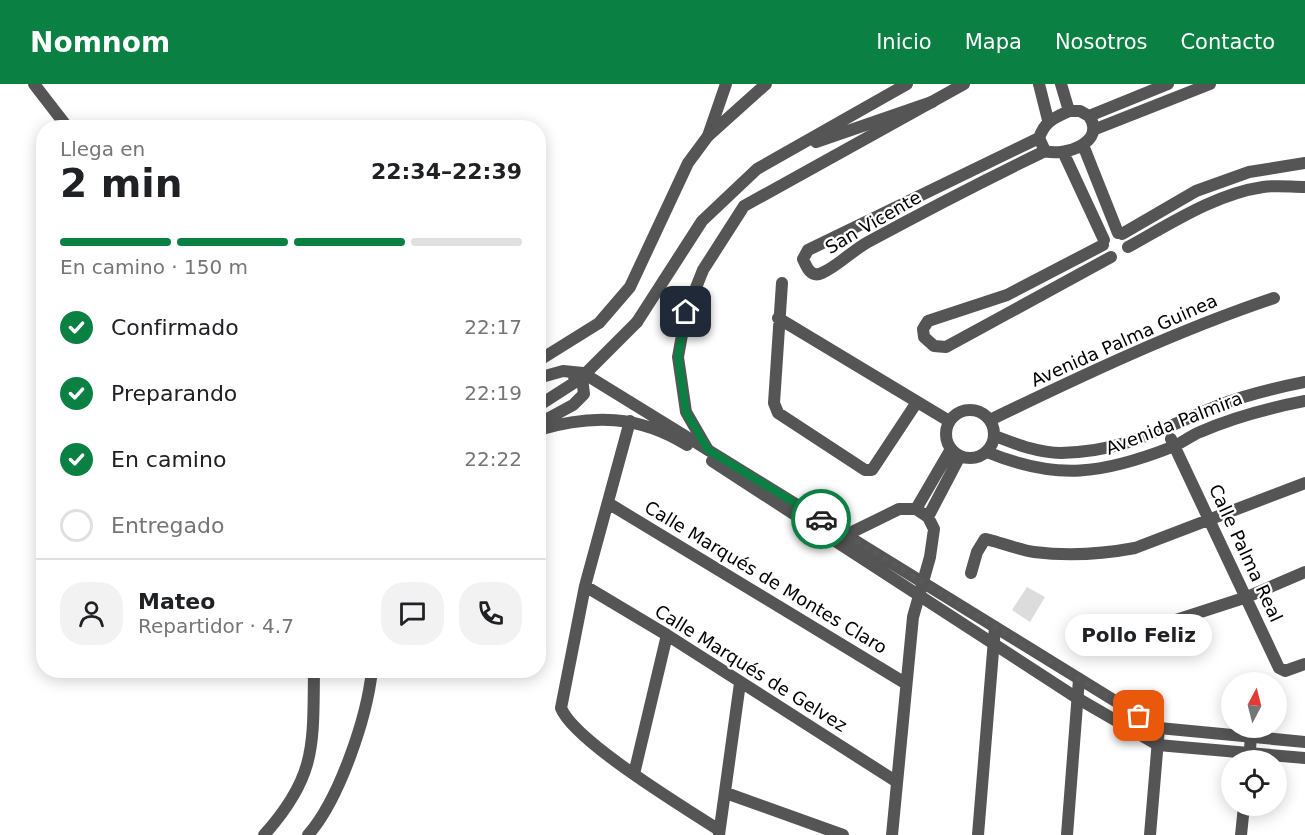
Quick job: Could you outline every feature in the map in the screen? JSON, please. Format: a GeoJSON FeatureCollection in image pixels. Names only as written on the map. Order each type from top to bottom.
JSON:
{"type":"FeatureCollection","features":[{"type":"Feature","properties":{"kind":"street"},"geometry":{"type":"LineString","coordinates":[[34,84],[62,120]]}},
{"type":"Feature","properties":{"kind":"street"},"geometry":{"type":"LineString","coordinates":[[708,136],[726,84]]}},
{"type":"Feature","properties":{"kind":"street"},"geometry":{"type":"LineString","coordinates":[[546,356],[599,323],[630,287],[688,163],[708,136],[766,84]]}},
{"type":"Feature","properties":{"kind":"street"},"geometry":{"type":"LineString","coordinates":[[546,401],[580,379],[637,322],[702,221],[757,169],[888,90],[907,84]]}},
{"type":"Feature","properties":{"kind":"street"},"geometry":{"type":"LineString","coordinates":[[708,450],[686,412],[678,357],[686,312],[703,270],[744,206],[964,84]]}},
{"type":"Feature","properties":{"kind":"street"},"geometry":{"type":"LineString","coordinates":[[1039,84],[1048,120]]}},
{"type":"Feature","properties":{"kind":"street"},"geometry":{"type":"LineString","coordinates":[[1061,84],[1069,111]]}},
{"type":"Feature","properties":{"kind":"street"},"geometry":{"type":"LineString","coordinates":[[1089,116],[1170,84],[1175,96]]}},
{"type":"Feature","properties":{"kind":"street"},"geometry":{"type":"LineString","coordinates":[[1093,130],[1089,116],[1080,111],[1069,111],[1048,120],[1039,138],[1045,151],[1064,154],[1083,145],[1093,130],[1210,84]]}},
{"type":"Feature","properties":{"kind":"street"},"geometry":{"type":"LineString","coordinates":[[786,152],[932,102]]}},
{"type":"Feature","properties":{"kind":"street","name":"San Vicente"},"geometry":{"type":"LineString","coordinates":[[1039,138],[808,250],[803,259],[808,270],[815,274],[822,273],[852,251],[973,186],[1045,151]]}},
{"type":"Feature","properties":{"kind":"street"},"geometry":{"type":"LineString","coordinates":[[1083,145],[1120,234],[1128,247]]}},
{"type":"Feature","properties":{"kind":"street"},"geometry":{"type":"LineString","coordinates":[[1064,154],[1111,257]]}},
{"type":"Feature","properties":{"kind":"street"},"geometry":{"type":"LineString","coordinates":[[1305,163],[1249,172],[1196,191],[1120,234],[1107,235],[1103,242],[1007,295],[928,321],[923,329],[924,337],[934,346],[946,347],[1111,257],[1122,256],[1128,247],[1203,207],[1263,187],[1305,187]]}},
{"type":"Feature","properties":{"kind":"street"},"geometry":{"type":"LineString","coordinates":[[964,173],[973,186]]}},
{"type":"Feature","properties":{"kind":"street"},"geometry":{"type":"LineString","coordinates":[[782,283],[778,318],[775,409],[866,470],[872,470],[917,402]]}},
{"type":"Feature","properties":{"kind":"street","name":"Avenida Palma Guinea"},"geometry":{"type":"LineString","coordinates":[[990,420],[1068,382],[1222,316],[1274,298]]}},
{"type":"Feature","properties":{"kind":"street"},"geometry":{"type":"LineString","coordinates":[[778,318],[949,421]]}},
{"type":"Feature","properties":{"kind":"street"},"geometry":{"type":"LineString","coordinates":[[546,420],[573,405],[584,394],[582,378],[563,371]]}},
{"type":"Feature","properties":{"kind":"street"},"geometry":{"type":"LineString","coordinates":[[546,376],[563,371],[583,373],[681,432],[846,535],[993,642],[1077,698],[1158,745],[1221,753]]}},
{"type":"Feature","properties":{"kind":"street","name":"Avenida Palmira"},"geometry":{"type":"LineString","coordinates":[[995,436],[1026,447],[1059,453],[1112,449],[1248,395],[1305,382]]}},
{"type":"Feature","properties":{"kind":"street","name":"Avenida Palmira"},"geometry":{"type":"LineString","coordinates":[[987,452],[1019,465],[1055,471],[1112,468],[1174,446],[1199,432],[1254,411],[1305,401]]}},
{"type":"Feature","properties":{"kind":"street"},"geometry":{"type":"LineString","coordinates":[[969,410],[981,412],[990,420],[995,436],[987,452],[974,458],[956,452],[946,435],[949,421],[958,413],[969,410]]}},
{"type":"Feature","properties":{"kind":"street"},"geometry":{"type":"LineString","coordinates":[[546,428],[598,418],[630,421],[675,438],[921,589],[995,627],[1159,729],[1221,734]]}},
{"type":"Feature","properties":{"kind":"street"},"geometry":{"type":"LineString","coordinates":[[630,421],[585,586],[561,708],[565,717],[586,737],[634,774],[719,833],[740,683]]}},
{"type":"Feature","properties":{"kind":"street","name":"Calle Palma Real"},"geometry":{"type":"LineString","coordinates":[[1166,429],[1211,518],[1279,668],[1285,671],[1305,664]]}},
{"type":"Feature","properties":{"kind":"street"},"geometry":{"type":"LineString","coordinates":[[916,509],[956,452]]}},
{"type":"Feature","properties":{"kind":"street"},"geometry":{"type":"LineString","coordinates":[[928,517],[956,452]]}},
{"type":"Feature","properties":{"kind":"street"},"geometry":{"type":"LineString","coordinates":[[971,573],[977,552],[985,539],[1010,548],[1035,553],[1112,552],[1157,542],[1211,518],[1305,483]]}},
{"type":"Feature","properties":{"kind":"street","name":"Calle Marqués de Montes Claro"},"geometry":{"type":"LineString","coordinates":[[608,502],[905,683]]}},
{"type":"Feature","properties":{"kind":"street"},"geometry":{"type":"LineString","coordinates":[[846,535],[898,509],[916,509],[928,517],[934,529],[933,542],[913,617],[892,835]]}},
{"type":"Feature","properties":{"kind":"street"},"geometry":{"type":"LineString","coordinates":[[1145,630],[1247,597],[1305,572]]}},
{"type":"Feature","properties":{"kind":"street","name":"Calle Marqués de Gelvez"},"geometry":{"type":"LineString","coordinates":[[585,586],[668,635],[897,782]]}},
{"type":"Feature","properties":{"kind":"street"},"geometry":{"type":"LineString","coordinates":[[978,835],[995,627]]}},
{"type":"Feature","properties":{"kind":"street"},"geometry":{"type":"LineString","coordinates":[[634,774],[668,635]]}},
{"type":"Feature","properties":{"kind":"street"},"geometry":{"type":"LineString","coordinates":[[264,835],[284,813],[302,782],[313,749],[314,678]]}},
{"type":"Feature","properties":{"kind":"street"},"geometry":{"type":"LineString","coordinates":[[308,835],[316,830],[324,816],[360,727],[370,678]]}},
{"type":"Feature","properties":{"kind":"street"},"geometry":{"type":"LineString","coordinates":[[1067,835],[1078,679]]}},
{"type":"Feature","properties":{"kind":"street"},"geometry":{"type":"LineString","coordinates":[[1150,835],[1159,729]]}},
{"type":"Feature","properties":{"kind":"street"},"geometry":{"type":"LineString","coordinates":[[1262,738],[1305,742]]}},
{"type":"Feature","properties":{"kind":"street"},"geometry":{"type":"LineString","coordinates":[[1287,758],[1305,758]]}},
{"type":"Feature","properties":{"kind":"street"},"geometry":{"type":"LineString","coordinates":[[726,793],[843,835]]}},
{"type":"Feature","properties":{"kind":"street"},"geometry":{"type":"LineString","coordinates":[[1241,835],[1243,816]]}},
{"type":"Feature","properties":{"kind":"shaded area"},"geometry":{"type":"Polygon","coordinates":[[[1027,587],[1045,597],[1030,622],[1012,610],[1027,587]]]}},
{"type":"Feature","properties":{"kind":"way so far"},"geometry":{"type":"LineString","coordinates":[[821,519],[1139,716]]}},
{"type":"Feature","properties":{"kind":"place","name":"Pollo Feliz"},"geometry":{"type":"Point","coordinates":[1139,716]}},
{"type":"Feature","properties":{"kind":"route"},"geometry":{"type":"LineString","coordinates":[[686,312],[678,357],[686,412],[708,450],[821,519]]}}]}
